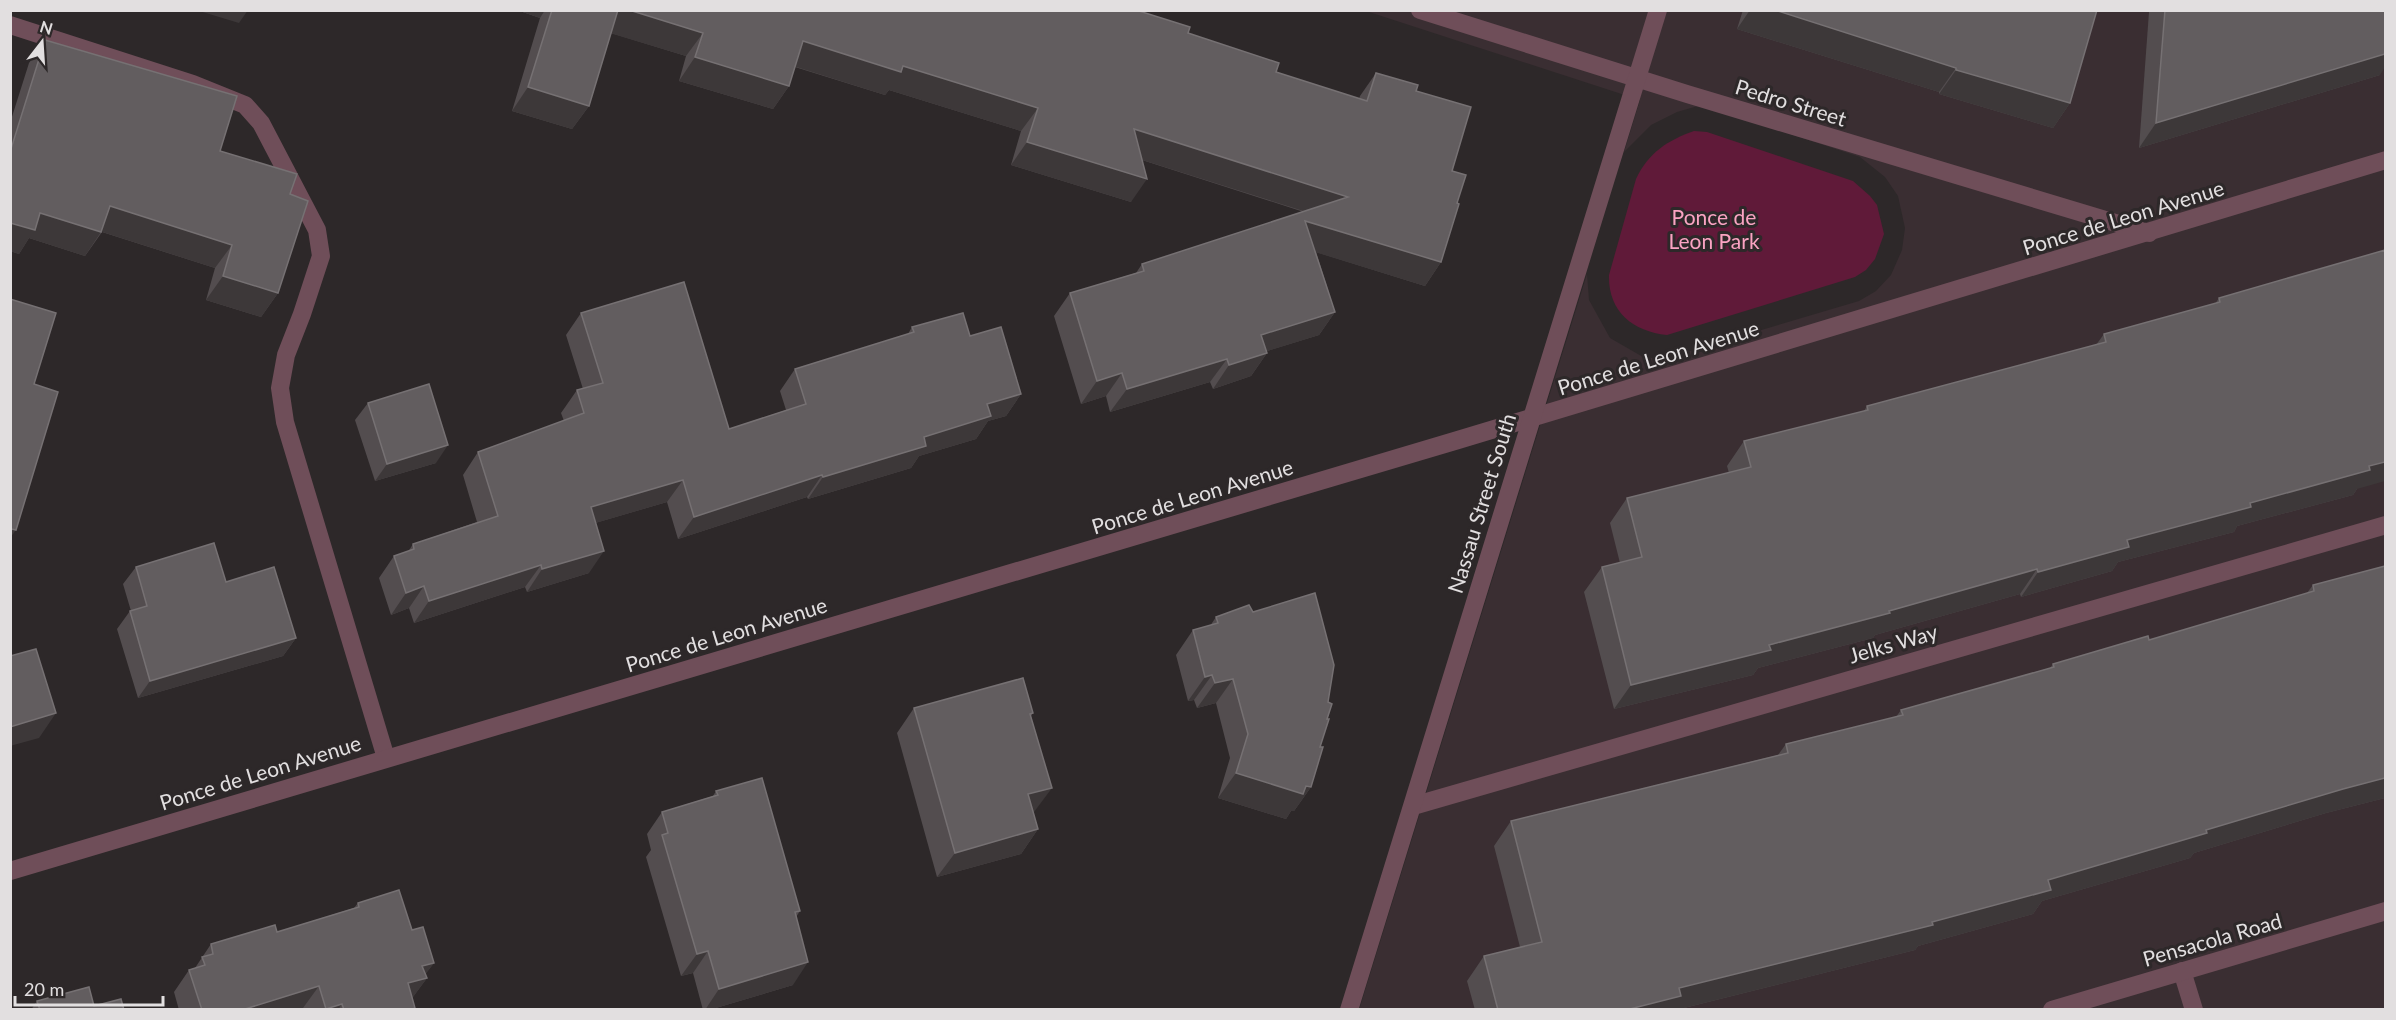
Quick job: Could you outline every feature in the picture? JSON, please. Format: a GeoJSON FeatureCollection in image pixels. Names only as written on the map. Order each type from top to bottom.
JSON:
{"type":"FeatureCollection","features":[{"type":"Feature","properties":{"kind":"street","name":"Pedro Street"},"geometry":{"type":"LineString","coordinates":[[1420,10],[1636,79],[2149,233]]}},
{"type":"Feature","properties":{"kind":"street","name":"Nassau Street South"},"geometry":{"type":"LineString","coordinates":[[1348,1010],[1658,10]]}},
{"type":"Feature","properties":{"kind":"street"},"geometry":{"type":"LineString","coordinates":[[10,25],[193,84],[245,105],[261,123],[317,230],[321,255],[286,355],[280,388],[285,422],[386,758]]}},
{"type":"Feature","properties":{"kind":"street","name":"Ponce de Leon Avenue"},"geometry":{"type":"LineString","coordinates":[[10,871],[2149,233],[2385,160]]}},
{"type":"Feature","properties":{"kind":"street","name":"Jelks Way"},"geometry":{"type":"LineString","coordinates":[[1413,806],[2385,525]]}},
{"type":"Feature","properties":{"kind":"street","name":"Pensacola Road"},"geometry":{"type":"LineString","coordinates":[[2052,1010],[2385,911]]}},
{"type":"Feature","properties":{"kind":"street"},"geometry":{"type":"LineString","coordinates":[[2182,971],[2194,1010]]}},
{"type":"Feature","properties":{"kind":"shaded area"},"geometry":{"type":"Polygon","coordinates":[[[1366,11],[2385,11],[2385,1009],[1359,1010],[1587,274],[1589,300],[1610,338],[1643,357],[1663,359],[1859,301],[1876,291],[1891,275],[1902,250],[1905,228],[1898,196],[1885,177],[1860,157],[1714,109],[1698,106],[1677,112],[1651,125],[1624,152],[1640,100],[1366,11]]]}},
{"type":"Feature","properties":{"kind":"green space","name":"Ponce de Leon Park"},"geometry":{"type":"Polygon","coordinates":[[[1694,131],[1707,132],[1853,181],[1877,205],[1884,234],[1875,259],[1866,270],[1855,277],[1667,335],[1654,333],[1633,324],[1624,317],[1613,299],[1609,275],[1636,179],[1646,162],[1667,143],[1694,131]]]}},
{"type":"Feature","properties":{"kind":"building"},"geometry":{"type":"Polygon","coordinates":[[[552,10],[618,10],[589,106],[528,87],[552,10]]]}},
{"type":"Feature","properties":{"kind":"building"},"geometry":{"type":"Polygon","coordinates":[[[629,10],[1136,10],[1190,27],[1188,33],[1279,63],[1276,72],[1367,101],[1376,73],[1418,85],[1416,91],[1471,107],[1452,171],[1466,175],[1441,262],[1305,221],[1335,312],[1261,335],[1267,353],[1229,365],[1227,359],[1127,389],[1122,373],[1097,381],[1070,293],[1144,271],[1142,264],[1348,197],[1134,129],[1147,179],[1027,142],[1038,108],[903,66],[901,72],[803,41],[789,86],[695,57],[703,33],[629,10]]]}},
{"type":"Feature","properties":{"kind":"building"},"geometry":{"type":"Polygon","coordinates":[[[1775,10],[2097,10],[2070,103],[1956,70],[1956,68],[1775,10]]]}},
{"type":"Feature","properties":{"kind":"building"},"geometry":{"type":"Polygon","coordinates":[[[2165,10],[2385,10],[2385,54],[2156,123],[2165,10]]]}},
{"type":"Feature","properties":{"kind":"building"},"geometry":{"type":"Polygon","coordinates":[[[45,40],[237,96],[220,151],[297,174],[290,194],[308,201],[278,293],[223,276],[232,245],[110,206],[101,232],[40,213],[35,230],[10,223],[10,152],[45,40]]]}},
{"type":"Feature","properties":{"kind":"building"},"geometry":{"type":"Polygon","coordinates":[[[2385,250],[2385,462],[2369,466],[2370,470],[2250,503],[2251,507],[2127,540],[2129,547],[2038,572],[2037,569],[1889,611],[1890,613],[1769,645],[1771,650],[1631,685],[1602,567],[1642,557],[1627,498],[1751,467],[1744,441],[1868,410],[1867,406],[2106,342],[2104,334],[2220,302],[2219,298],[2385,250]]]}},
{"type":"Feature","properties":{"kind":"building"},"geometry":{"type":"Polygon","coordinates":[[[684,282],[729,429],[806,404],[795,369],[914,332],[912,327],[963,313],[970,336],[1001,327],[1021,394],[987,404],[991,416],[924,437],[926,446],[823,477],[822,475],[694,517],[683,480],[591,507],[604,551],[542,569],[541,565],[429,601],[424,586],[406,593],[394,556],[414,549],[413,544],[498,516],[478,452],[584,413],[577,390],[603,383],[581,313],[684,282]]]}},
{"type":"Feature","properties":{"kind":"building"},"geometry":{"type":"Polygon","coordinates":[[[10,299],[56,313],[34,384],[58,392],[16,530],[12,529],[10,533],[10,299]]]}},
{"type":"Feature","properties":{"kind":"building"},"geometry":{"type":"Polygon","coordinates":[[[429,384],[448,445],[387,464],[368,403],[429,384]]]}},
{"type":"Feature","properties":{"kind":"building"},"geometry":{"type":"Polygon","coordinates":[[[214,543],[226,582],[274,567],[296,638],[150,681],[130,611],[147,606],[136,567],[214,543]]]}},
{"type":"Feature","properties":{"kind":"building"},"geometry":{"type":"Polygon","coordinates":[[[2385,566],[2385,778],[2206,830],[2207,833],[2048,880],[2051,890],[1932,922],[1933,925],[1679,988],[1681,996],[1626,1010],[1498,1010],[1484,956],[1542,942],[1511,821],[1788,753],[1786,744],[1903,715],[1901,710],[2054,667],[2053,664],[2148,636],[2149,640],[2314,591],[2313,585],[2385,566]]]}},
{"type":"Feature","properties":{"kind":"building"},"geometry":{"type":"Polygon","coordinates":[[[1315,593],[1334,665],[1328,702],[1332,704],[1320,747],[1323,747],[1311,787],[1306,786],[1303,794],[1236,773],[1248,734],[1233,679],[1215,683],[1212,675],[1205,677],[1193,630],[1218,623],[1216,617],[1249,605],[1253,612],[1315,593]]]}},
{"type":"Feature","properties":{"kind":"building"},"geometry":{"type":"Polygon","coordinates":[[[36,649],[56,713],[10,727],[10,656],[36,649]]]}},
{"type":"Feature","properties":{"kind":"building"},"geometry":{"type":"Polygon","coordinates":[[[1023,678],[1033,713],[1030,714],[1052,788],[1028,794],[1038,829],[955,853],[914,708],[1023,678]]]}},
{"type":"Feature","properties":{"kind":"building"},"geometry":{"type":"Polygon","coordinates":[[[762,778],[800,911],[795,912],[808,962],[719,989],[708,951],[697,954],[662,835],[668,833],[662,812],[718,795],[716,791],[762,778]]]}},
{"type":"Feature","properties":{"kind":"building"},"geometry":{"type":"Polygon","coordinates":[[[399,890],[412,930],[423,927],[434,963],[422,966],[427,978],[408,983],[415,1008],[410,1010],[344,1010],[342,1004],[326,1009],[319,986],[242,1010],[202,1010],[189,970],[205,965],[202,957],[213,954],[211,944],[275,925],[277,932],[359,907],[358,903],[399,890]]]}},
{"type":"Feature","properties":{"kind":"building"},"geometry":{"type":"Polygon","coordinates":[[[89,987],[94,1006],[121,999],[124,1010],[40,1010],[37,1001],[89,987]]]}}]}
